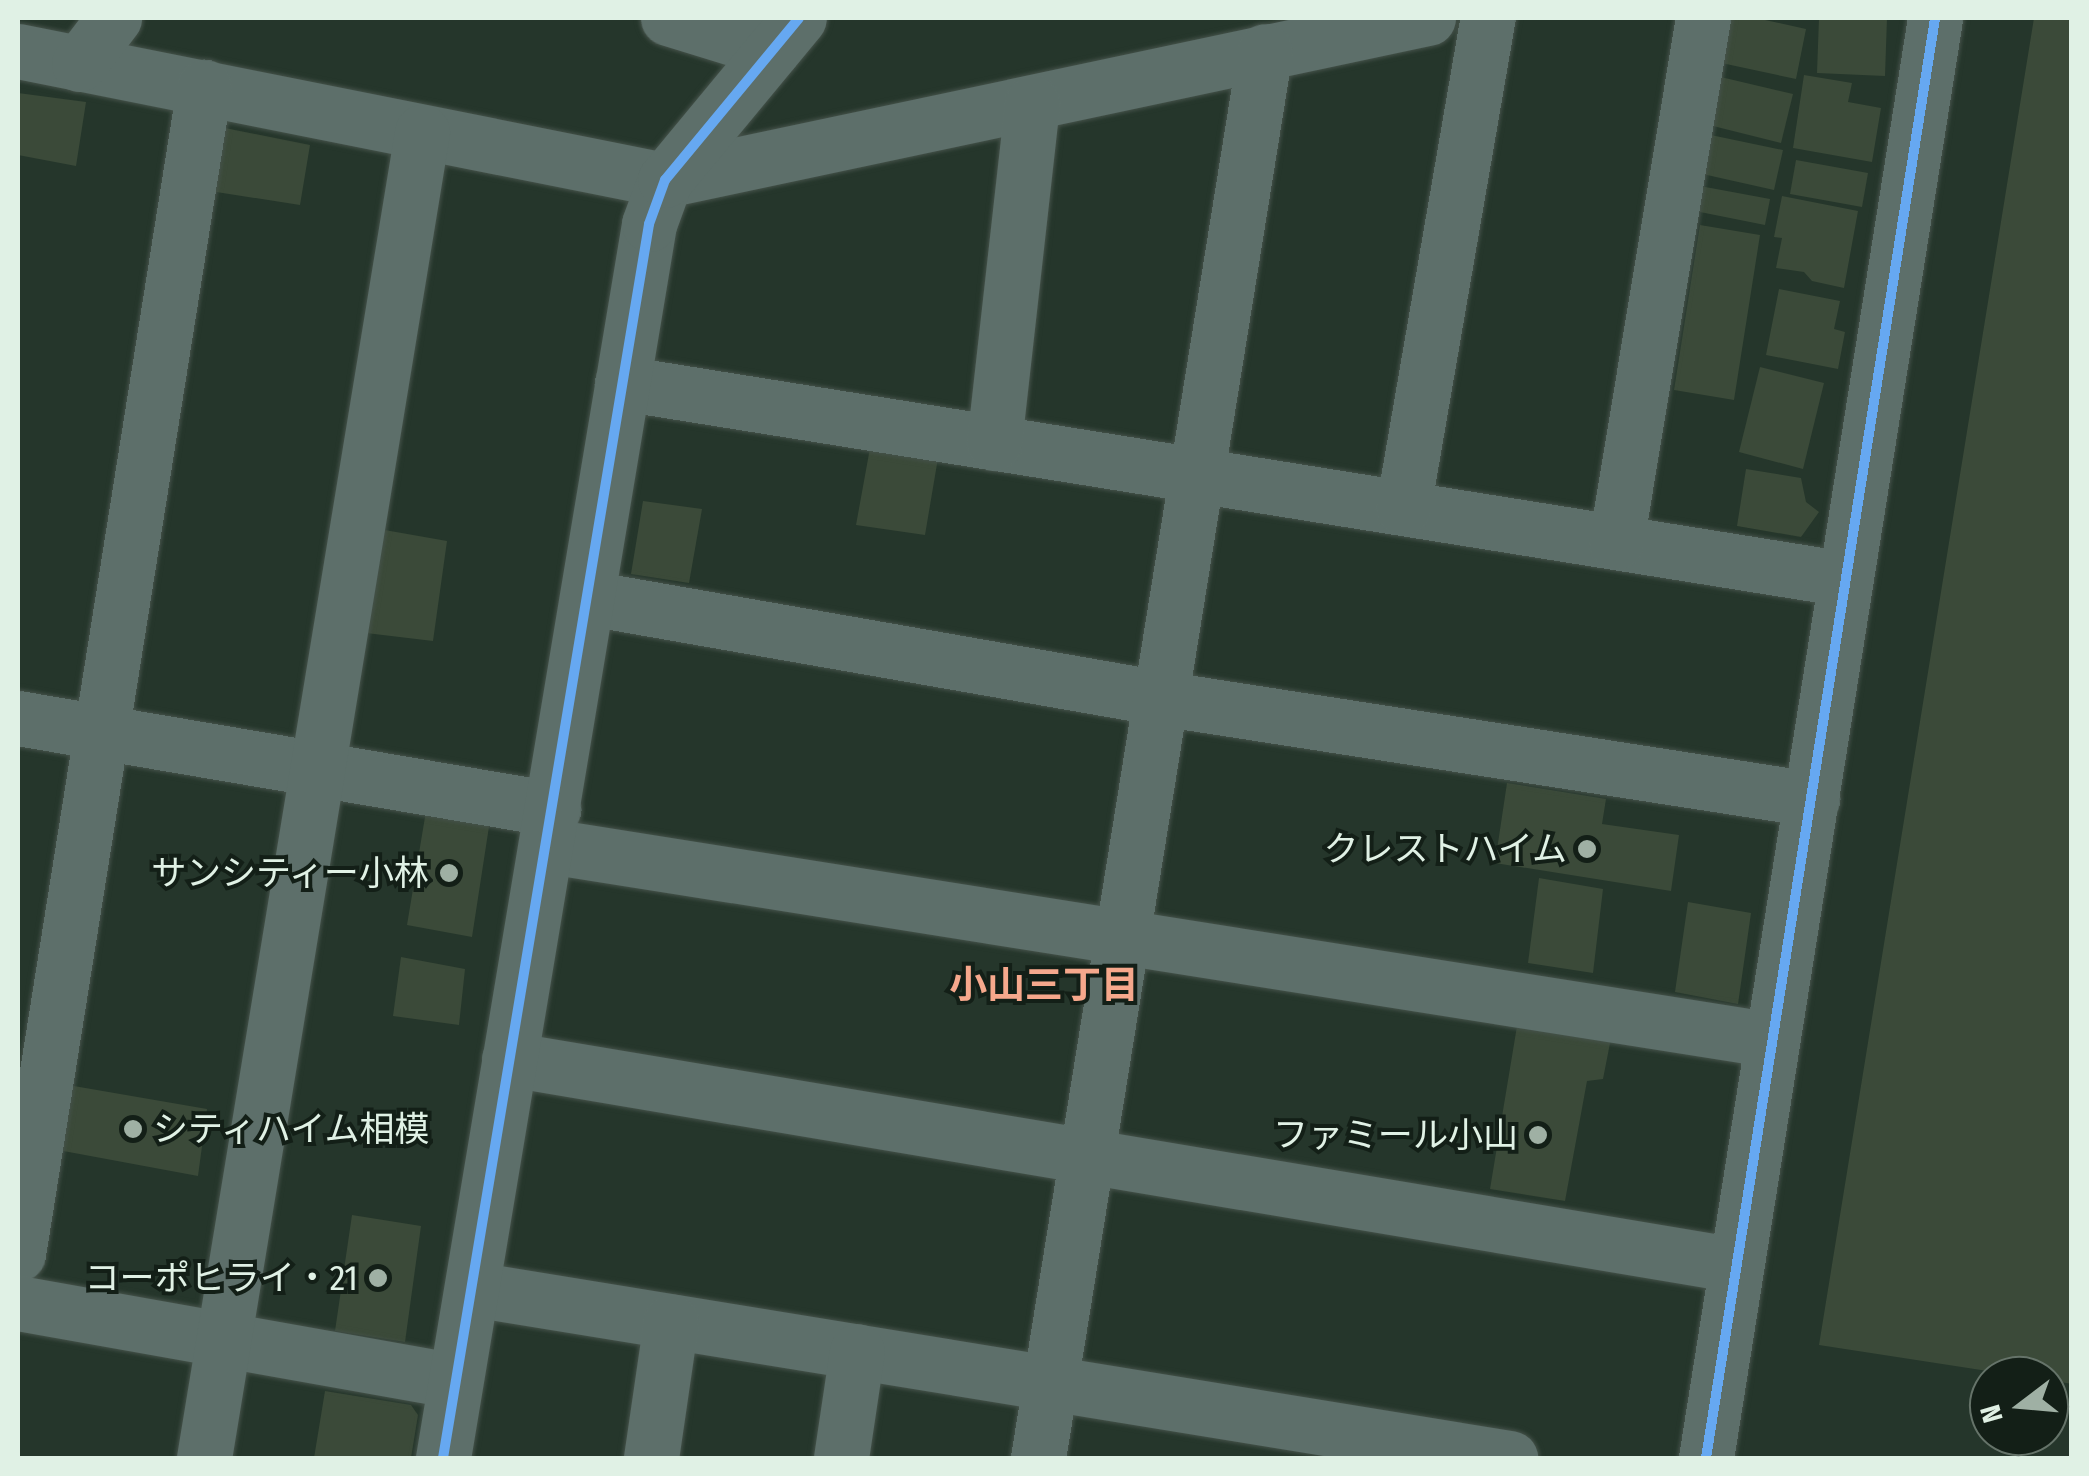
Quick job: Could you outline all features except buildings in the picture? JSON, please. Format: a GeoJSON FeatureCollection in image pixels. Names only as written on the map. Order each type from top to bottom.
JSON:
{"type":"FeatureCollection","features":[{"type":"Feature","properties":{"kind":"street"},"geometry":{"type":"LineString","coordinates":[[80,64],[114,18]]}},
{"type":"Feature","properties":{"kind":"street"},"geometry":{"type":"LineString","coordinates":[[668,18],[785,34]]}},
{"type":"Feature","properties":{"kind":"street"},"geometry":{"type":"LineString","coordinates":[[18,51],[665,180],[1428,18]]}},
{"type":"Feature","properties":{"kind":"street"},"geometry":{"type":"LineString","coordinates":[[1404,508],[1488,18]]}},
{"type":"Feature","properties":{"kind":"street"},"geometry":{"type":"LineString","coordinates":[[1616,542],[1703,18]]}},
{"type":"Feature","properties":{"kind":"street"},"geometry":{"type":"LineString","coordinates":[[1706,1458],[1934,18]]}},
{"type":"Feature","properties":{"kind":"street"},"geometry":{"type":"LineString","coordinates":[[443,1458],[650,224],[665,180],[785,34]]}},
{"type":"Feature","properties":{"kind":"street"},"geometry":{"type":"LineString","coordinates":[[1038,1458],[1265,51]]}},
{"type":"Feature","properties":{"kind":"street"},"geometry":{"type":"LineString","coordinates":[[18,1254],[204,87]]}},
{"type":"Feature","properties":{"kind":"street"},"geometry":{"type":"LineString","coordinates":[[994,443],[1032,102]]}},
{"type":"Feature","properties":{"kind":"street"},"geometry":{"type":"LineString","coordinates":[[204,1458],[422,132]]}},
{"type":"Feature","properties":{"kind":"street"},"geometry":{"type":"LineString","coordinates":[[622,384],[1845,578]]}},
{"type":"Feature","properties":{"kind":"street"},"geometry":{"type":"LineString","coordinates":[[588,598],[1160,698],[1812,799]]}},
{"type":"Feature","properties":{"kind":"street"},"geometry":{"type":"LineString","coordinates":[[18,718],[318,769],[551,828],[1122,936],[1772,1040]]}},
{"type":"Feature","properties":{"kind":"street"},"geometry":{"type":"LineString","coordinates":[[510,1059],[1736,1266]]}},
{"type":"Feature","properties":{"kind":"street"},"geometry":{"type":"LineString","coordinates":[[473,1288],[1050,1383],[1293,1441],[1510,1458]]}},
{"type":"Feature","properties":{"kind":"street"},"geometry":{"type":"LineString","coordinates":[[18,1303],[455,1381]]}},
{"type":"Feature","properties":{"kind":"street"},"geometry":{"type":"LineString","coordinates":[[651,1458],[671,1321]]}},
{"type":"Feature","properties":{"kind":"street"},"geometry":{"type":"LineString","coordinates":[[841,1458],[857,1351]]}},
{"type":"Feature","properties":{"kind":"cycle path"},"geometry":{"type":"LineString","coordinates":[[443,1458],[649,224],[665,180],[799,18]]}},
{"type":"Feature","properties":{"kind":"cycle path"},"geometry":{"type":"LineString","coordinates":[[1706,1458],[1935,18]]}},
{"type":"Feature","properties":{"kind":"place","name":"クレストハイム"},"geometry":{"type":"Point","coordinates":[1587,849]}},
{"type":"Feature","properties":{"kind":"place","name":"サンシティー小林"},"geometry":{"type":"Point","coordinates":[449,873]}},
{"type":"Feature","properties":{"kind":"place","name":"シティハイム相模"},"geometry":{"type":"Point","coordinates":[133,1129]}},
{"type":"Feature","properties":{"kind":"place","name":"ファミール小山"},"geometry":{"type":"Point","coordinates":[1538,1135]}},
{"type":"Feature","properties":{"kind":"place","name":"コーポヒライ・21"},"geometry":{"type":"Point","coordinates":[378,1278]}},
{"type":"Feature","properties":{"kind":"district","name":"小山三丁目"},"geometry":{"type":"Point","coordinates":[1044,986]}}]}
